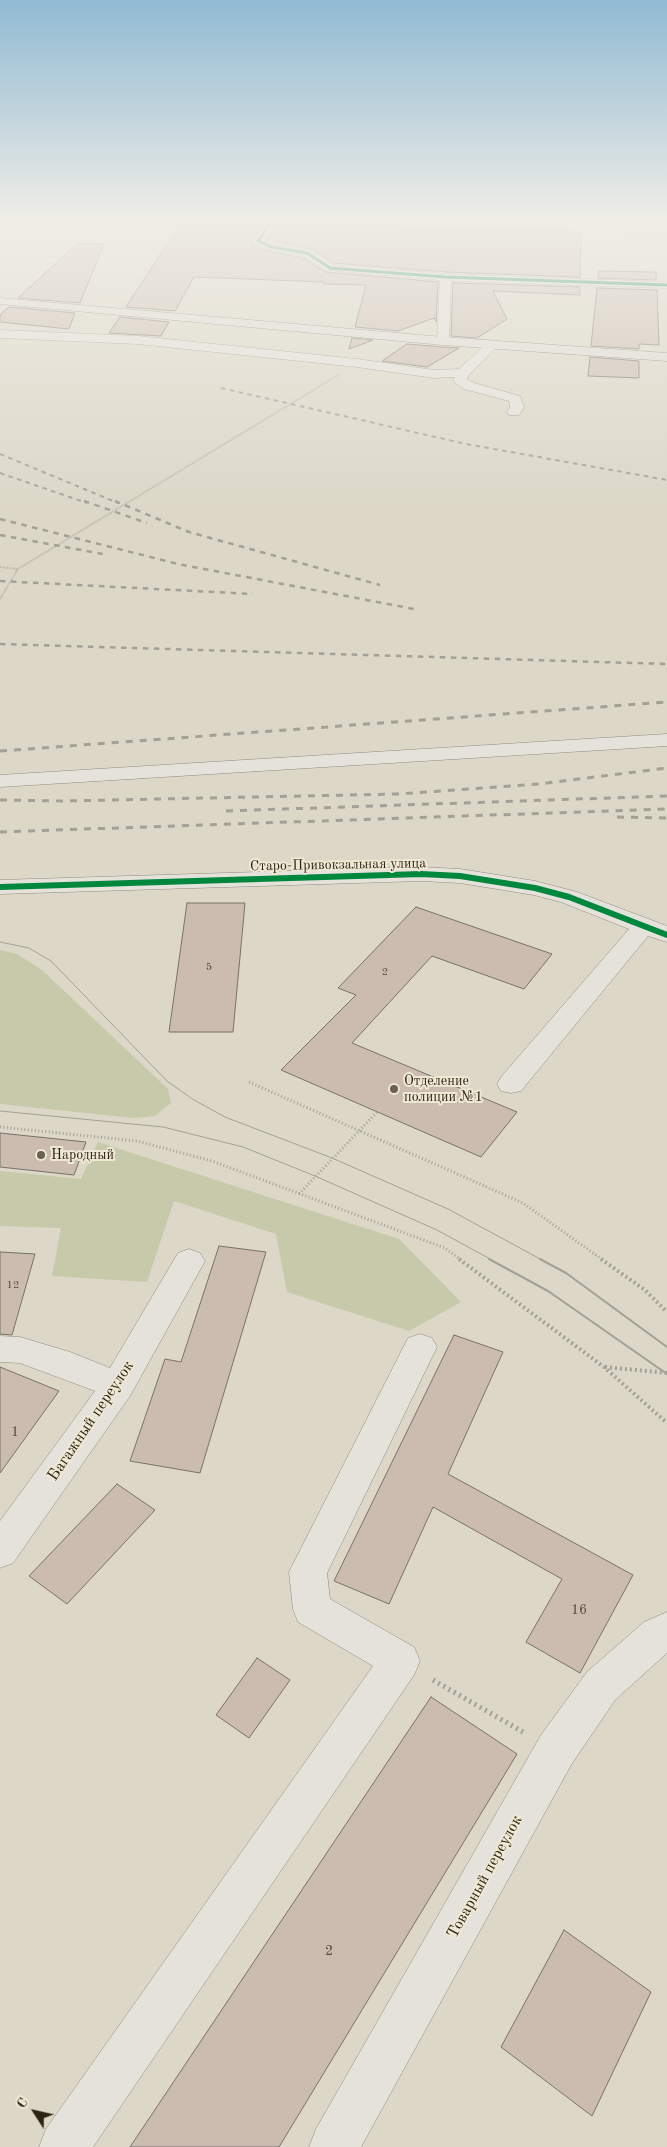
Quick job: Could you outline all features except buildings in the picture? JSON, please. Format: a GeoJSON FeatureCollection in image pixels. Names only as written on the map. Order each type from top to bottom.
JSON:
{"type":"FeatureCollection","features":[{"type":"Feature","properties":{"kind":"main road"},"geometry":{"type":"LineString","coordinates":[[218,321],[443,341],[667,356]]}},
{"type":"Feature","properties":{"kind":"street"},"geometry":{"type":"LineString","coordinates":[[443,341],[444,321]]}},
{"type":"Feature","properties":{"kind":"street"},"geometry":{"type":"LineString","coordinates":[[0,334],[138,340],[358,363],[434,374],[463,373]]}},
{"type":"Feature","properties":{"kind":"street"},"geometry":{"type":"LineString","coordinates":[[492,344],[463,373],[460,380],[469,386],[504,395],[514,400],[517,407],[514,412]]}},
{"type":"Feature","properties":{"kind":"street"},"geometry":{"type":"LineString","coordinates":[[0,781],[667,740]]}},
{"type":"Feature","properties":{"kind":"street","name":"Старо-Привокзальная улица"},"geometry":{"type":"LineString","coordinates":[[0,886],[421,874],[460,876],[499,881],[569,897],[655,931]]}},
{"type":"Feature","properties":{"kind":"street"},"geometry":{"type":"LineString","coordinates":[[510,1084],[655,931]]}},
{"type":"Feature","properties":{"kind":"street","name":"Багажный переулок"},"geometry":{"type":"LineString","coordinates":[[0,1551],[118,1386],[189,1261]]}},
{"type":"Feature","properties":{"kind":"street"},"geometry":{"type":"LineString","coordinates":[[64,2147],[400,1661],[312,1609],[308,1572],[420,1347]]}},
{"type":"Feature","properties":{"kind":"street"},"geometry":{"type":"LineString","coordinates":[[0,1349],[20,1350],[58,1362],[118,1386]]}},
{"type":"Feature","properties":{"kind":"street","name":"Товарный переулок"},"geometry":{"type":"LineString","coordinates":[[334,2147],[556,1750],[601,1686],[658,1635],[667,1630]]}},
{"type":"Feature","properties":{"kind":"path"},"geometry":{"type":"LineString","coordinates":[[0,599],[18,569],[340,374]]}},
{"type":"Feature","properties":{"kind":"path"},"geometry":{"type":"LineString","coordinates":[[0,567],[18,569]]}},
{"type":"Feature","properties":{"kind":"path"},"geometry":{"type":"LineString","coordinates":[[249,1082],[523,1203],[645,1290],[667,1312]]}},
{"type":"Feature","properties":{"kind":"path"},"geometry":{"type":"LineString","coordinates":[[300,1194],[377,1112]]}},
{"type":"Feature","properties":{"kind":"path"},"geometry":{"type":"LineString","coordinates":[[0,1127],[137,1141],[212,1161],[445,1248],[604,1367],[667,1423]]}},
{"type":"Feature","properties":{"kind":"path"},"geometry":{"type":"LineString","coordinates":[[604,1367],[667,1373]]}},
{"type":"Feature","properties":{"kind":"path"},"geometry":{"type":"LineString","coordinates":[[400,1661],[556,1750]]}},
{"type":"Feature","properties":{"kind":"green space"},"geometry":{"type":"Polygon","coordinates":[[[0,950],[17,954],[42,970],[168,1089],[171,1103],[155,1116],[133,1118],[0,1104],[0,950]]]}},
{"type":"Feature","properties":{"kind":"green space"},"geometry":{"type":"Polygon","coordinates":[[[98,1142],[399,1239],[461,1302],[409,1331],[287,1292],[276,1234],[174,1201],[147,1282],[52,1276],[61,1228],[0,1226],[0,1171],[81,1179],[98,1142]]]}},
{"type":"Feature","properties":{"kind":"tram line"},"geometry":{"type":"LineString","coordinates":[[0,942],[29,948],[51,961],[167,1081],[194,1100],[225,1117],[332,1158],[448,1209],[542,1260]]}},
{"type":"Feature","properties":{"kind":"tram line"},"geometry":{"type":"LineString","coordinates":[[0,1111],[163,1127],[243,1147],[315,1176],[437,1230],[492,1260]]}},
{"type":"Feature","properties":{"kind":"tram line"},"geometry":{"type":"LineString","coordinates":[[489,1259],[548,1291],[667,1374]]}},
{"type":"Feature","properties":{"kind":"tram line"},"geometry":{"type":"LineString","coordinates":[[540,1259],[566,1273],[667,1347]]}},
{"type":"Feature","properties":{"kind":"railway"},"geometry":{"type":"LineString","coordinates":[[221,388],[466,444],[667,480]]}},
{"type":"Feature","properties":{"kind":"railway"},"geometry":{"type":"LineString","coordinates":[[0,454],[118,503]]}},
{"type":"Feature","properties":{"kind":"railway"},"geometry":{"type":"LineString","coordinates":[[0,473],[87,503]]}},
{"type":"Feature","properties":{"kind":"railway"},"geometry":{"type":"LineString","coordinates":[[84,501],[147,523]]}},
{"type":"Feature","properties":{"kind":"railway"},"geometry":{"type":"LineString","coordinates":[[115,501],[189,532],[380,585]]}},
{"type":"Feature","properties":{"kind":"railway"},"geometry":{"type":"LineString","coordinates":[[0,519],[178,564],[414,609]]}},
{"type":"Feature","properties":{"kind":"railway"},"geometry":{"type":"LineString","coordinates":[[0,535],[103,554]]}},
{"type":"Feature","properties":{"kind":"railway"},"geometry":{"type":"LineString","coordinates":[[0,581],[253,594]]}},
{"type":"Feature","properties":{"kind":"railway"},"geometry":{"type":"LineString","coordinates":[[0,644],[667,664]]}},
{"type":"Feature","properties":{"kind":"railway"},"geometry":{"type":"LineString","coordinates":[[0,751],[667,702]]}},
{"type":"Feature","properties":{"kind":"railway"},"geometry":{"type":"LineString","coordinates":[[0,800],[64,801],[397,794],[539,784],[667,768]]}},
{"type":"Feature","properties":{"kind":"railway"},"geometry":{"type":"LineString","coordinates":[[226,811],[667,796]]}},
{"type":"Feature","properties":{"kind":"railway"},"geometry":{"type":"LineString","coordinates":[[0,832],[667,809]]}},
{"type":"Feature","properties":{"kind":"railway"},"geometry":{"type":"LineString","coordinates":[[617,817],[667,818]]}},
{"type":"Feature","properties":{"kind":"cycle path"},"geometry":{"type":"LineString","coordinates":[[0,887],[421,874],[460,876],[535,888],[569,897],[667,935]]}},
{"type":"Feature","properties":{"kind":"place","name":"Отделение полиции №1"},"geometry":{"type":"Point","coordinates":[394,1089]}},
{"type":"Feature","properties":{"kind":"place","name":"Народный"},"geometry":{"type":"Point","coordinates":[41,1155]}}]}
